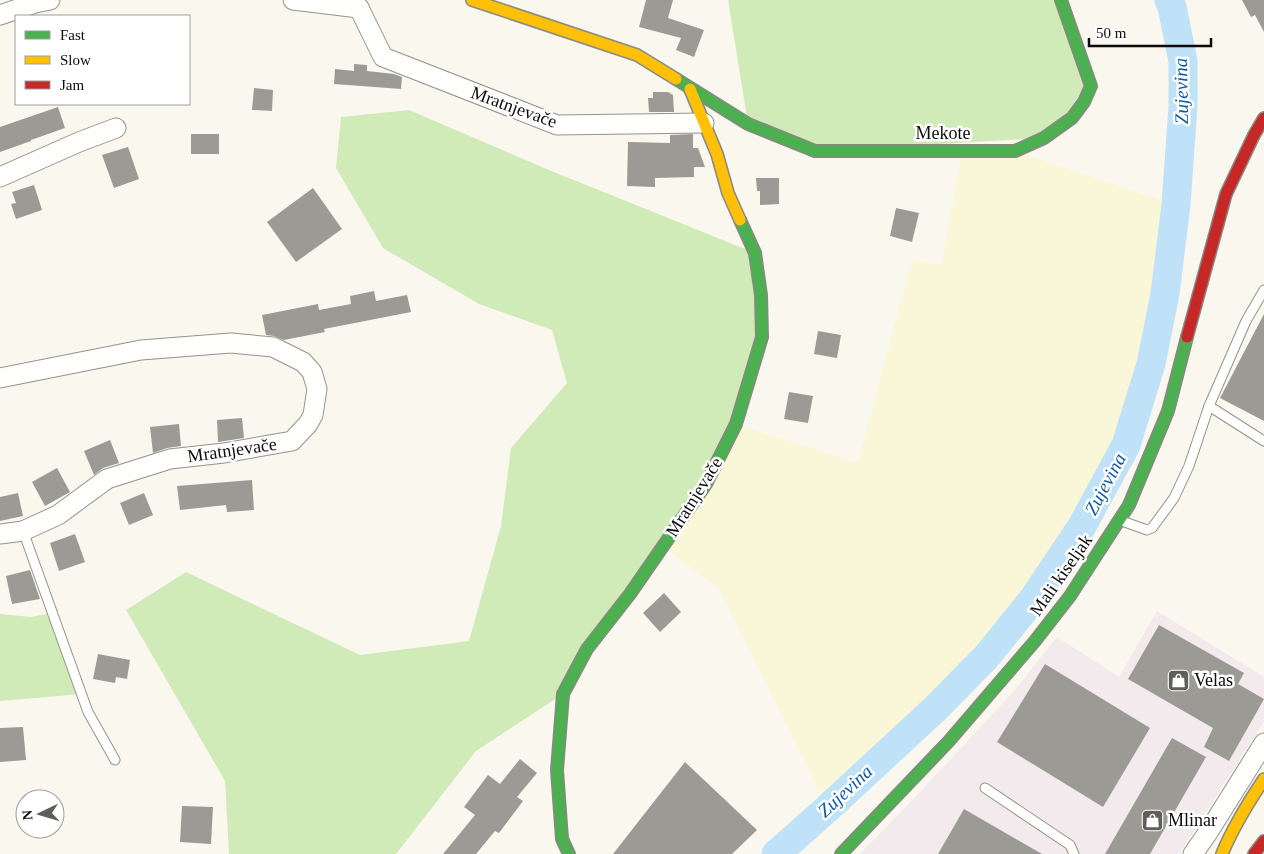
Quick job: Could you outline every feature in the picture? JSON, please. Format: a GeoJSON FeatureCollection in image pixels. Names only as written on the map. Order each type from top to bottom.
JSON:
{"type":"FeatureCollection","features":[{"type":"Feature","properties":{"kind":"main road"},"geometry":{"type":"LineString","coordinates":[[472,0],[637,55],[690,89]]}},
{"type":"Feature","properties":{"kind":"main road","name":"Mekote"},"geometry":{"type":"LineString","coordinates":[[690,89],[748,124],[815,151],[1015,151],[1044,138],[1072,118],[1084,102],[1091,86],[1061,0]]}},
{"type":"Feature","properties":{"kind":"main road","name":"Mratnjevače"},"geometry":{"type":"LineString","coordinates":[[570,854],[562,839],[557,770],[564,694],[587,649],[630,594],[706,484],[736,424],[762,337],[761,295],[755,253],[728,193],[717,154],[690,89]]}},
{"type":"Feature","properties":{"kind":"main road","name":"Mali kiseljak"},"geometry":{"type":"LineString","coordinates":[[842,854],[949,741],[1035,641],[1070,596],[1129,505],[1168,411],[1226,194],[1264,118]]}},
{"type":"Feature","properties":{"kind":"main road"},"geometry":{"type":"LineString","coordinates":[[1224,854],[1229,837],[1240,816],[1264,779]]}},
{"type":"Feature","properties":{"kind":"main road"},"geometry":{"type":"LineString","coordinates":[[1224,854],[1248,824]]}},
{"type":"Feature","properties":{"kind":"main road"},"geometry":{"type":"LineString","coordinates":[[1254,854],[1264,841]]}},
{"type":"Feature","properties":{"kind":"street"},"geometry":{"type":"LineString","coordinates":[[0,15],[50,0]]}},
{"type":"Feature","properties":{"kind":"street","name":"Mratnjevače"},"geometry":{"type":"LineString","coordinates":[[293,0],[361,4],[383,57],[557,125],[704,123]]}},
{"type":"Feature","properties":{"kind":"street"},"geometry":{"type":"LineString","coordinates":[[0,177],[78,142],[116,128]]}},
{"type":"Feature","properties":{"kind":"street","name":"Mratnjevače"},"geometry":{"type":"LineString","coordinates":[[0,378],[142,350],[231,343],[273,347],[303,362],[312,372],[318,389],[313,415],[308,424],[292,441],[224,453],[170,459],[107,479],[58,515],[23,531],[0,534]]}},
{"type":"Feature","properties":{"kind":"street"},"geometry":{"type":"LineString","coordinates":[[1193,854],[1264,743]]}},
{"type":"Feature","properties":{"kind":"lane"},"geometry":{"type":"LineString","coordinates":[[1119,520],[1147,530],[1152,528],[1174,498],[1189,466],[1209,406],[1246,322],[1264,290]]}},
{"type":"Feature","properties":{"kind":"lane"},"geometry":{"type":"LineString","coordinates":[[1209,406],[1264,441]]}},
{"type":"Feature","properties":{"kind":"lane"},"geometry":{"type":"LineString","coordinates":[[23,531],[88,712],[115,760]]}},
{"type":"Feature","properties":{"kind":"lane"},"geometry":{"type":"LineString","coordinates":[[985,788],[1070,845],[1074,854]]}},
{"type":"Feature","properties":{"kind":"shaded area"},"geometry":{"type":"Polygon","coordinates":[[[962,151],[1015,151],[1176,205],[1165,294],[1151,364],[1126,445],[1082,526],[1033,599],[987,656],[936,708],[828,808],[719,588],[663,547],[736,424],[858,463],[912,260],[942,265],[962,151]]]}},
{"type":"Feature","properties":{"kind":"shaded area"},"geometry":{"type":"Polygon","coordinates":[[[1157,611],[1264,677],[1264,722],[1179,854],[860,854],[1014,691],[1057,637],[1119,677],[1157,611]]]}},
{"type":"Feature","properties":{"kind":"green space"},"geometry":{"type":"Polygon","coordinates":[[[728,0],[1061,0],[1091,86],[1044,138],[815,151],[748,124],[728,0]]]}},
{"type":"Feature","properties":{"kind":"green space"},"geometry":{"type":"Polygon","coordinates":[[[409,110],[549,170],[755,253],[762,337],[736,424],[563,694],[476,751],[396,854],[229,854],[225,781],[126,610],[186,572],[360,655],[469,641],[501,526],[511,448],[567,383],[552,330],[479,304],[383,248],[336,168],[341,117],[409,110]]]}},
{"type":"Feature","properties":{"kind":"green space"},"geometry":{"type":"Polygon","coordinates":[[[52,613],[82,694],[0,701],[0,614],[31,617],[52,613]]]}},
{"type":"Feature","properties":{"kind":"building"},"geometry":{"type":"Polygon","coordinates":[[[646,0],[673,0],[668,18],[704,30],[694,57],[676,50],[681,38],[639,27],[646,0]]]}},
{"type":"Feature","properties":{"kind":"building"},"geometry":{"type":"Polygon","coordinates":[[[1242,0],[1264,0],[1264,32],[1255,15],[1251,17],[1242,0]]]}},
{"type":"Feature","properties":{"kind":"building"},"geometry":{"type":"Polygon","coordinates":[[[354,64],[367,65],[367,71],[394,74],[402,77],[401,89],[334,84],[335,69],[354,71],[354,64]]]}},
{"type":"Feature","properties":{"kind":"building"},"geometry":{"type":"Polygon","coordinates":[[[254,88],[273,90],[272,111],[252,110],[254,88]]]}},
{"type":"Feature","properties":{"kind":"building"},"geometry":{"type":"Polygon","coordinates":[[[653,92],[668,92],[673,95],[674,112],[649,112],[648,98],[653,98],[653,92]]]}},
{"type":"Feature","properties":{"kind":"building"},"geometry":{"type":"Polygon","coordinates":[[[58,107],[65,128],[0,152],[0,127],[58,107]]]}},
{"type":"Feature","properties":{"kind":"building"},"geometry":{"type":"Polygon","coordinates":[[[191,134],[219,134],[219,154],[191,154],[191,134]]]}},
{"type":"Feature","properties":{"kind":"building"},"geometry":{"type":"Polygon","coordinates":[[[693,134],[693,148],[698,148],[705,167],[694,167],[694,177],[655,178],[655,187],[627,186],[628,142],[670,143],[670,135],[693,134]]]}},
{"type":"Feature","properties":{"kind":"building"},"geometry":{"type":"Polygon","coordinates":[[[128,147],[139,179],[114,188],[102,155],[128,147]]]}},
{"type":"Feature","properties":{"kind":"building"},"geometry":{"type":"Polygon","coordinates":[[[756,178],[779,178],[779,204],[760,205],[760,191],[757,191],[756,178]]]}},
{"type":"Feature","properties":{"kind":"building"},"geometry":{"type":"Polygon","coordinates":[[[34,185],[42,210],[16,219],[11,204],[16,203],[12,192],[34,185]]]}},
{"type":"Feature","properties":{"kind":"building"},"geometry":{"type":"Polygon","coordinates":[[[313,188],[342,229],[296,262],[267,222],[313,188]]]}},
{"type":"Feature","properties":{"kind":"building"},"geometry":{"type":"Polygon","coordinates":[[[896,208],[919,213],[912,242],[890,236],[896,208]]]}},
{"type":"Feature","properties":{"kind":"building"},"geometry":{"type":"Polygon","coordinates":[[[374,291],[376,301],[407,295],[411,312],[324,329],[325,332],[284,340],[266,335],[262,315],[318,304],[319,310],[351,304],[350,296],[374,291]]]}},
{"type":"Feature","properties":{"kind":"building"},"geometry":{"type":"Polygon","coordinates":[[[1264,314],[1264,421],[1220,398],[1264,314]]]}},
{"type":"Feature","properties":{"kind":"building"},"geometry":{"type":"Polygon","coordinates":[[[818,331],[841,335],[837,358],[814,354],[818,331]]]}},
{"type":"Feature","properties":{"kind":"building"},"geometry":{"type":"Polygon","coordinates":[[[789,392],[813,396],[808,423],[784,419],[789,392]]]}},
{"type":"Feature","properties":{"kind":"building"},"geometry":{"type":"Polygon","coordinates":[[[242,418],[244,438],[218,442],[217,420],[242,418]]]}},
{"type":"Feature","properties":{"kind":"building"},"geometry":{"type":"Polygon","coordinates":[[[179,424],[181,446],[153,453],[150,427],[179,424]]]}},
{"type":"Feature","properties":{"kind":"building"},"geometry":{"type":"Polygon","coordinates":[[[110,440],[119,463],[103,468],[94,475],[84,451],[110,440]]]}},
{"type":"Feature","properties":{"kind":"building"},"geometry":{"type":"Polygon","coordinates":[[[57,468],[70,492],[45,506],[32,482],[57,468]]]}},
{"type":"Feature","properties":{"kind":"building"},"geometry":{"type":"Polygon","coordinates":[[[252,480],[254,510],[227,512],[226,505],[180,510],[177,486],[252,480]]]}},
{"type":"Feature","properties":{"kind":"building"},"geometry":{"type":"Polygon","coordinates":[[[18,493],[23,516],[0,521],[0,497],[18,493]]]}},
{"type":"Feature","properties":{"kind":"building"},"geometry":{"type":"Polygon","coordinates":[[[144,493],[153,515],[129,525],[120,503],[144,493]]]}},
{"type":"Feature","properties":{"kind":"building"},"geometry":{"type":"Polygon","coordinates":[[[75,534],[85,562],[59,571],[50,543],[75,534]]]}},
{"type":"Feature","properties":{"kind":"building"},"geometry":{"type":"Polygon","coordinates":[[[30,570],[40,599],[12,604],[6,576],[30,570]]]}},
{"type":"Feature","properties":{"kind":"building"},"geometry":{"type":"Polygon","coordinates":[[[664,593],[681,612],[660,632],[643,613],[664,593]]]}},
{"type":"Feature","properties":{"kind":"building"},"geometry":{"type":"Polygon","coordinates":[[[1159,625],[1244,673],[1238,684],[1264,699],[1229,761],[1204,747],[1213,728],[1128,679],[1159,625]]]}},
{"type":"Feature","properties":{"kind":"building"},"geometry":{"type":"Polygon","coordinates":[[[98,654],[130,660],[127,679],[116,677],[115,683],[93,679],[98,654]]]}},
{"type":"Feature","properties":{"kind":"building"},"geometry":{"type":"Polygon","coordinates":[[[1045,664],[1150,728],[1103,807],[997,742],[1045,664]]]}},
{"type":"Feature","properties":{"kind":"building"},"geometry":{"type":"Polygon","coordinates":[[[23,727],[26,760],[0,762],[0,728],[23,727]]]}},
{"type":"Feature","properties":{"kind":"building"},"geometry":{"type":"Polygon","coordinates":[[[1172,738],[1206,757],[1150,854],[1105,854],[1172,738]]]}},
{"type":"Feature","properties":{"kind":"building"},"geometry":{"type":"Polygon","coordinates":[[[520,759],[537,773],[517,797],[523,801],[499,833],[495,831],[476,854],[443,854],[475,815],[464,807],[488,775],[500,784],[520,759]]]}},
{"type":"Feature","properties":{"kind":"building"},"geometry":{"type":"Polygon","coordinates":[[[685,762],[757,830],[732,854],[613,854],[685,762]]]}},
{"type":"Feature","properties":{"kind":"building"},"geometry":{"type":"Polygon","coordinates":[[[182,806],[213,807],[211,844],[180,842],[182,806]]]}},
{"type":"Feature","properties":{"kind":"building"},"geometry":{"type":"Polygon","coordinates":[[[964,809],[1042,854],[938,854],[964,809]]]}},
{"type":"Feature","properties":{"kind":"waterway","name":"Zujevina"},"geometry":{"type":"LineString","coordinates":[[776,854],[936,708],[987,656],[1033,599],[1082,526],[1126,445],[1151,364],[1165,294],[1176,205],[1183,106],[1183,61],[1169,0]]}},
{"type":"Feature","properties":{"kind":"traffic: fast"},"geometry":{"type":"LineString","coordinates":[[676,79],[748,124],[815,151],[1015,151],[1044,138],[1072,118],[1084,102],[1091,86],[1061,0]]}},
{"type":"Feature","properties":{"kind":"traffic: fast"},"geometry":{"type":"LineString","coordinates":[[569,854],[562,839],[557,770],[563,694],[587,649],[630,594],[706,484],[736,424],[762,337],[761,295],[755,253],[740,220]]}},
{"type":"Feature","properties":{"kind":"traffic: fast"},"geometry":{"type":"LineString","coordinates":[[841,854],[949,741],[1035,641],[1070,596],[1129,505],[1168,411],[1187,337]]}},
{"type":"Feature","properties":{"kind":"traffic: slow"},"geometry":{"type":"LineString","coordinates":[[472,0],[637,55],[676,79]]}},
{"type":"Feature","properties":{"kind":"traffic: slow"},"geometry":{"type":"LineString","coordinates":[[690,89],[717,154],[728,193],[740,220]]}},
{"type":"Feature","properties":{"kind":"traffic: slow"},"geometry":{"type":"LineString","coordinates":[[1222,854],[1241,815],[1264,779]]}},
{"type":"Feature","properties":{"kind":"traffic: jam"},"geometry":{"type":"LineString","coordinates":[[1187,337],[1226,194],[1264,118]]}},
{"type":"Feature","properties":{"kind":"traffic: jam"},"geometry":{"type":"LineString","coordinates":[[1254,854],[1264,841]]}},
{"type":"Feature","properties":{"kind":"place","name":"Velas"},"geometry":{"type":"Point","coordinates":[1178,680]}},
{"type":"Feature","properties":{"kind":"place","name":"Mlinar"},"geometry":{"type":"Point","coordinates":[1152,820]}}]}
